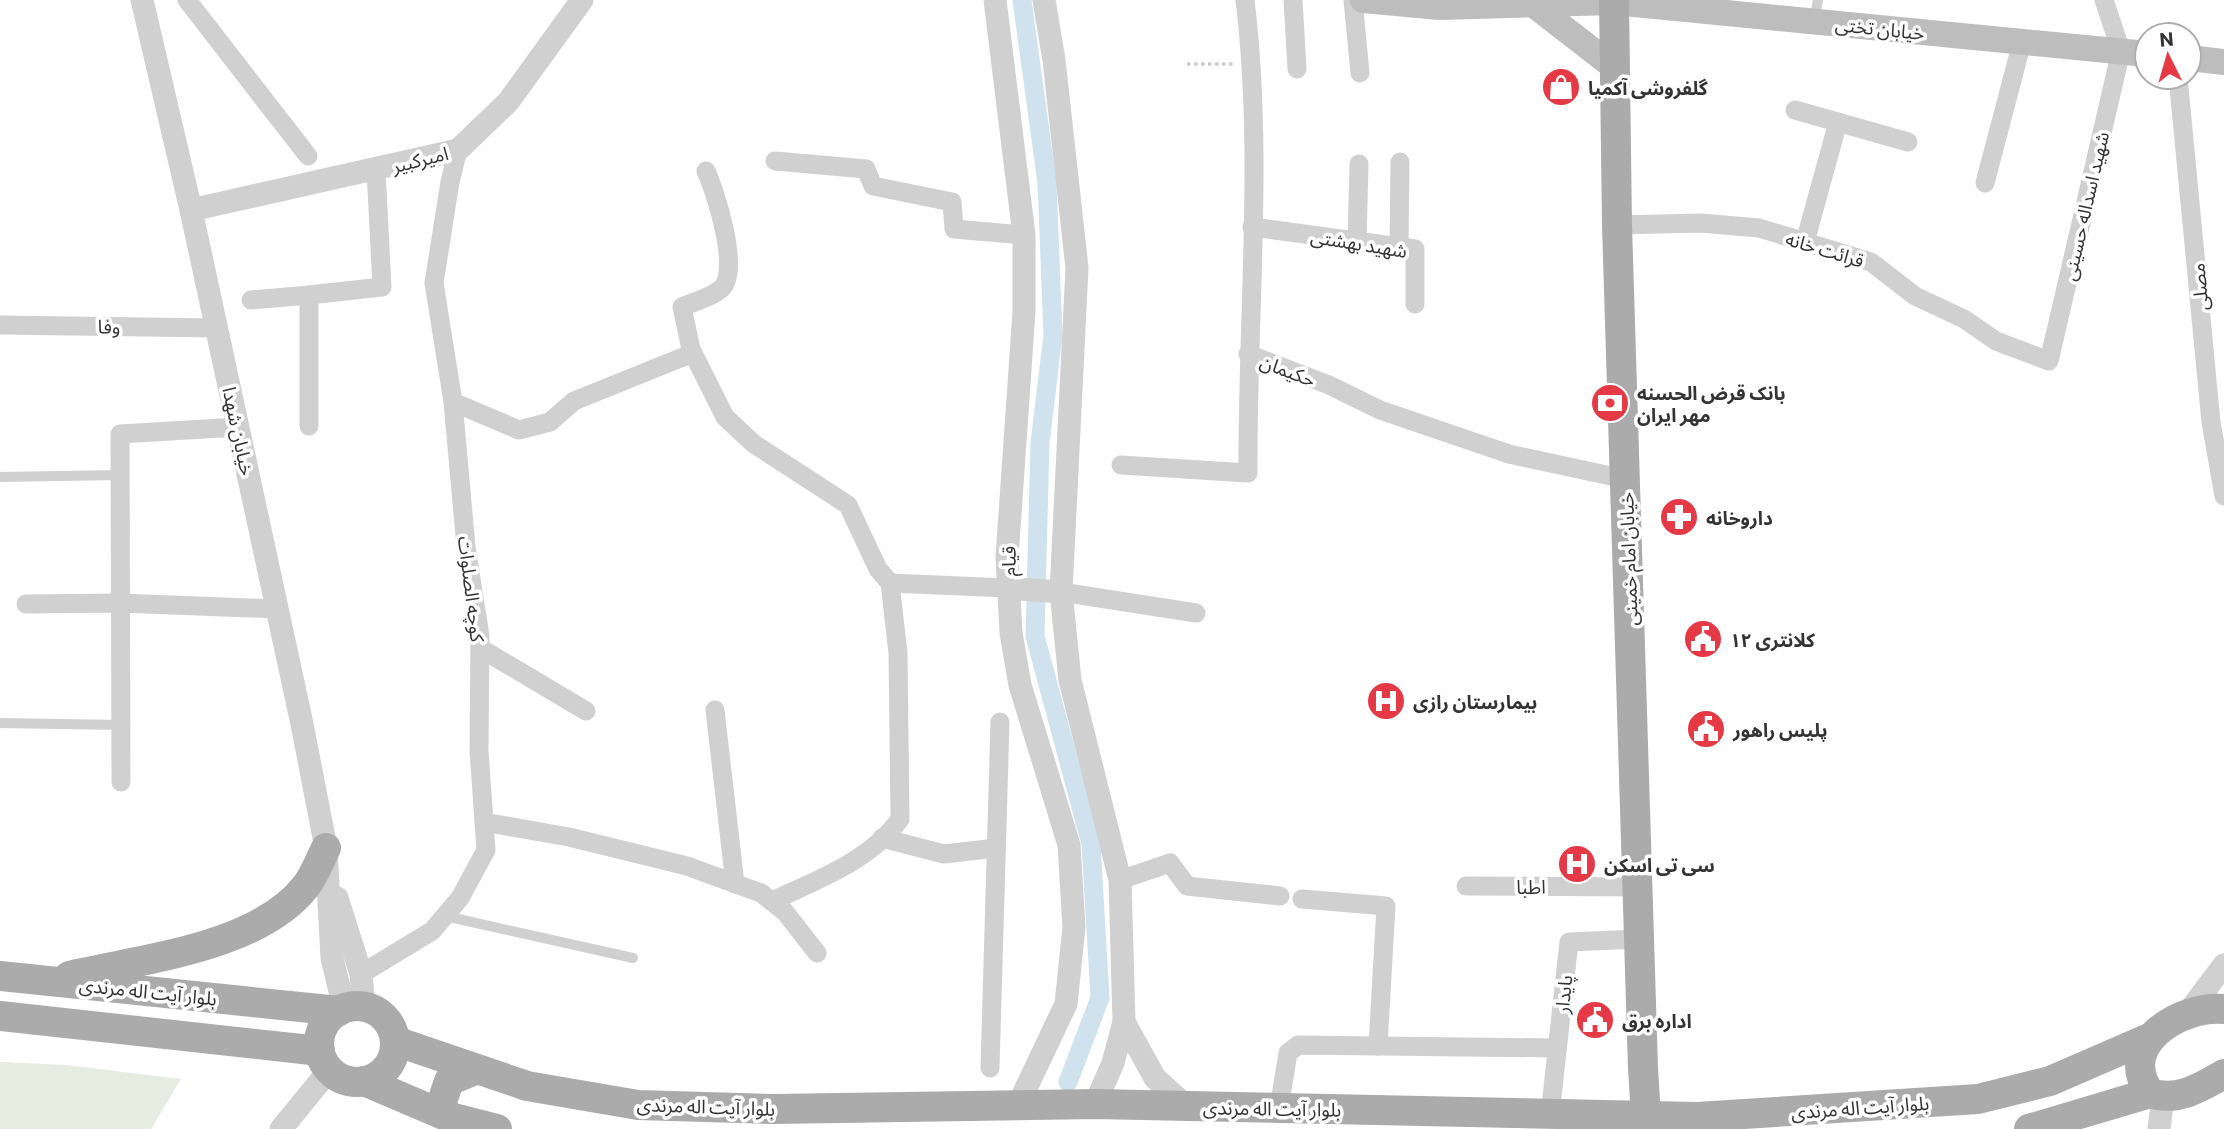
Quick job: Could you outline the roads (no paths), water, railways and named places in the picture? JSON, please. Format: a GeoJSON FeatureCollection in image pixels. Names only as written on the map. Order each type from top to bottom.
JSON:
{"type":"FeatureCollection","features":[{"type":"Feature","properties":{"kind":"main road","name":"خیابان تختی"},"geometry":{"type":"LineString","coordinates":[[1363,0],[1440,7],[1614,1],[1816,11],[2022,42],[2133,52]]}},
{"type":"Feature","properties":{"kind":"main road","name":"خیابان امام خمینی"},"geometry":{"type":"LineString","coordinates":[[1614,1],[1617,225],[1647,1125]]}},
{"type":"Feature","properties":{"kind":"main road"},"geometry":{"type":"LineString","coordinates":[[1534,5],[1614,67]]}},
{"type":"Feature","properties":{"kind":"main road"},"geometry":{"type":"LineString","coordinates":[[2203,60],[2224,62]]}},
{"type":"Feature","properties":{"kind":"main road"},"geometry":{"type":"LineString","coordinates":[[46,981],[204,948],[269,917],[306,887],[326,857]]}},
{"type":"Feature","properties":{"kind":"main road","name":"بلوار آیت اله مرندی"},"geometry":{"type":"LineString","coordinates":[[0,976],[266,1003],[349,1008]]}},
{"type":"Feature","properties":{"kind":"main road"},"geometry":{"type":"LineString","coordinates":[[256,1042],[271,1034],[276,1024],[274,1012],[266,1003]]}},
{"type":"Feature","properties":{"kind":"main road"},"geometry":{"type":"LineString","coordinates":[[2187,1014],[2211,1007],[2224,1009]]}},
{"type":"Feature","properties":{"kind":"main road"},"geometry":{"type":"LineString","coordinates":[[364,1081],[384,1071],[390,1062],[395,1041],[386,1018],[349,1008],[322,1029],[325,1060],[342,1078],[364,1081],[446,1116],[497,1129]]}},
{"type":"Feature","properties":{"kind":"main road","name":"بلوار آیت اله مرندی"},"geometry":{"type":"LineString","coordinates":[[395,1041],[527,1086],[638,1105],[774,1109],[1095,1104],[1279,1108],[1514,1121],[1550,1115],[1647,1125],[1697,1117],[1978,1099],[2050,1081],[2147,1040],[2187,1014]]}},
{"type":"Feature","properties":{"kind":"main road","name":"بلوار آیت اله مرندی"},"geometry":{"type":"LineString","coordinates":[[0,1016],[256,1042],[325,1060]]}},
{"type":"Feature","properties":{"kind":"main road"},"geometry":{"type":"LineString","coordinates":[[2147,1040],[2139,1054],[2139,1070],[2156,1095]]}},
{"type":"Feature","properties":{"kind":"main road"},"geometry":{"type":"LineString","coordinates":[[446,1116],[442,1102],[449,1081],[475,1070]]}},
{"type":"Feature","properties":{"kind":"main road"},"geometry":{"type":"LineString","coordinates":[[2029,1129],[2156,1095],[2198,1089],[2224,1074]]}},
{"type":"Feature","properties":{"kind":"street","name":"خیابان شهدا"},"geometry":{"type":"LineString","coordinates":[[142,0],[278,609],[326,857],[361,974],[349,1008]]}},
{"type":"Feature","properties":{"kind":"street"},"geometry":{"type":"LineString","coordinates":[[187,0],[308,156]]}},
{"type":"Feature","properties":{"kind":"street","name":"امیرکبیر"},"geometry":{"type":"LineString","coordinates":[[191,210],[458,150],[508,102],[582,0]]}},
{"type":"Feature","properties":{"kind":"street","name":"قیام"},"geometry":{"type":"LineString","coordinates":[[995,0],[1024,235],[1024,312],[1012,466],[1007,588],[1020,685],[1069,845],[1074,927],[1066,1004],[1018,1105]]}},
{"type":"Feature","properties":{"kind":"street"},"geometry":{"type":"LineString","coordinates":[[1044,0],[1054,60],[1077,268],[1061,592],[1070,680],[1120,880],[1124,1022],[1113,1063],[1095,1104]]}},
{"type":"Feature","properties":{"kind":"street","name":"حکیمان"},"geometry":{"type":"LineString","coordinates":[[1245,0],[1250,64],[1252,227],[1248,354],[1329,385],[1380,410],[1509,454],[1625,479]]}},
{"type":"Feature","properties":{"kind":"street"},"geometry":{"type":"LineString","coordinates":[[1293,0],[1297,69]]}},
{"type":"Feature","properties":{"kind":"street"},"geometry":{"type":"LineString","coordinates":[[1353,0],[1360,73]]}},
{"type":"Feature","properties":{"kind":"street"},"geometry":{"type":"LineString","coordinates":[[2104,0],[2133,50]]}},
{"type":"Feature","properties":{"kind":"street"},"geometry":{"type":"LineString","coordinates":[[1984,183],[2022,42]]}},
{"type":"Feature","properties":{"kind":"street","name":"شهید اسداله حسینی"},"geometry":{"type":"LineString","coordinates":[[2049,361],[2133,56]]}},
{"type":"Feature","properties":{"kind":"street","name":"مصلی"},"geometry":{"type":"LineString","coordinates":[[2179,91],[2211,422],[2224,496]]}},
{"type":"Feature","properties":{"kind":"street"},"geometry":{"type":"LineString","coordinates":[[1795,110],[1908,142]]}},
{"type":"Feature","properties":{"kind":"street"},"geometry":{"type":"LineString","coordinates":[[1805,242],[1838,122]]}},
{"type":"Feature","properties":{"kind":"street","name":"کوچه الصلوات"},"geometry":{"type":"LineString","coordinates":[[361,974],[432,930],[460,898],[486,850],[479,751],[480,648],[466,547],[453,402],[434,283],[450,182],[458,150]]}},
{"type":"Feature","properties":{"kind":"street"},"geometry":{"type":"LineString","coordinates":[[775,161],[866,169],[873,186],[952,201],[954,229],[1024,235]]}},
{"type":"Feature","properties":{"kind":"street"},"geometry":{"type":"LineString","coordinates":[[1399,247],[1400,162]]}},
{"type":"Feature","properties":{"kind":"street"},"geometry":{"type":"LineString","coordinates":[[1357,242],[1359,164]]}},
{"type":"Feature","properties":{"kind":"street"},"geometry":{"type":"LineString","coordinates":[[251,300],[382,286],[376,170]]}},
{"type":"Feature","properties":{"kind":"street"},"geometry":{"type":"LineString","coordinates":[[706,171],[726,227],[726,281],[721,289],[682,307],[693,353],[725,417],[754,444],[848,505],[878,569],[890,583],[898,653],[900,819],[850,864],[772,901]]}},
{"type":"Feature","properties":{"kind":"street","name":"قرائت خانه"},"geometry":{"type":"LineString","coordinates":[[1617,225],[1701,223],[1759,228],[1871,262],[1915,296],[1964,319],[1996,341],[2049,361]]}},
{"type":"Feature","properties":{"kind":"street","name":"شهید بهشتی"},"geometry":{"type":"LineString","coordinates":[[1252,227],[1415,249],[1415,304]]}},
{"type":"Feature","properties":{"kind":"street"},"geometry":{"type":"LineString","coordinates":[[309,295],[309,426]]}},
{"type":"Feature","properties":{"kind":"street","name":"وفا"},"geometry":{"type":"LineString","coordinates":[[0,325],[217,328]]}},
{"type":"Feature","properties":{"kind":"street"},"geometry":{"type":"LineString","coordinates":[[453,402],[519,430],[550,422],[574,401],[693,353]]}},
{"type":"Feature","properties":{"kind":"street"},"geometry":{"type":"LineString","coordinates":[[1121,465],[1248,473],[1248,354]]}},
{"type":"Feature","properties":{"kind":"street"},"geometry":{"type":"LineString","coordinates":[[121,782],[120,434],[238,427]]}},
{"type":"Feature","properties":{"kind":"street"},"geometry":{"type":"LineString","coordinates":[[890,583],[1061,592],[1196,613]]}},
{"type":"Feature","properties":{"kind":"street"},"geometry":{"type":"LineString","coordinates":[[26,604],[120,603],[278,609]]}},
{"type":"Feature","properties":{"kind":"street"},"geometry":{"type":"LineString","coordinates":[[480,648],[586,712]]}},
{"type":"Feature","properties":{"kind":"street"},"geometry":{"type":"LineString","coordinates":[[715,710],[736,884]]}},
{"type":"Feature","properties":{"kind":"street"},"geometry":{"type":"LineString","coordinates":[[990,1068],[1000,723]]}},
{"type":"Feature","properties":{"kind":"street"},"geometry":{"type":"LineString","coordinates":[[484,822],[582,840],[687,866],[761,893],[785,912],[817,953]]}},
{"type":"Feature","properties":{"kind":"street"},"geometry":{"type":"LineString","coordinates":[[882,838],[944,854],[996,848]]}},
{"type":"Feature","properties":{"kind":"street","name":"خیابان شهدا"},"geometry":{"type":"LineString","coordinates":[[326,857],[332,958],[349,1008]]}},
{"type":"Feature","properties":{"kind":"street"},"geometry":{"type":"LineString","coordinates":[[1120,880],[1170,863],[1187,886],[1280,896]]}},
{"type":"Feature","properties":{"kind":"street","name":"اطبا"},"geometry":{"type":"LineString","coordinates":[[1466,886],[1638,887]]}},
{"type":"Feature","properties":{"kind":"street"},"geometry":{"type":"LineString","coordinates":[[1302,899],[1386,905],[1378,1046]]}},
{"type":"Feature","properties":{"kind":"street","name":"پایدار"},"geometry":{"type":"LineString","coordinates":[[1550,1115],[1569,942],[1639,939]]}},
{"type":"Feature","properties":{"kind":"street"},"geometry":{"type":"LineString","coordinates":[[2187,1014],[2224,965]]}},
{"type":"Feature","properties":{"kind":"street"},"geometry":{"type":"LineString","coordinates":[[1124,1022],[1155,1078],[1186,1106]]}},
{"type":"Feature","properties":{"kind":"street"},"geometry":{"type":"LineString","coordinates":[[1279,1108],[1288,1054],[1298,1045],[1558,1048]]}},
{"type":"Feature","properties":{"kind":"street"},"geometry":{"type":"LineString","coordinates":[[281,1129],[325,1060]]}},
{"type":"Feature","properties":{"kind":"street"},"geometry":{"type":"LineString","coordinates":[[2156,1095],[2159,1129]]}},
{"type":"Feature","properties":{"kind":"lane"},"geometry":{"type":"LineString","coordinates":[[0,477],[120,475]]}},
{"type":"Feature","properties":{"kind":"lane"},"geometry":{"type":"LineString","coordinates":[[0,723],[121,726]]}},
{"type":"Feature","properties":{"kind":"lane"},"geometry":{"type":"LineString","coordinates":[[444,916],[633,958]]}},
{"type":"Feature","properties":{"kind":"waterway"},"geometry":{"type":"LineString","coordinates":[[1022,0],[1047,183],[1053,335],[1040,443],[1035,636],[1091,844],[1100,998],[1068,1082]]}},
{"type":"Feature","properties":{"kind":"place","name":"گلفروشی آکمیا"},"geometry":{"type":"Point","coordinates":[1561,87]}},
{"type":"Feature","properties":{"kind":"place","name":"بانک قرض الحسنه مهر ایران"},"geometry":{"type":"Point","coordinates":[1610,403]}},
{"type":"Feature","properties":{"kind":"place","name":"داروخانه"},"geometry":{"type":"Point","coordinates":[1679,517]}},
{"type":"Feature","properties":{"kind":"place","name":"کلانتری ۱۲"},"geometry":{"type":"Point","coordinates":[1703,639]}},
{"type":"Feature","properties":{"kind":"place","name":"بیمارستان رازی"},"geometry":{"type":"Point","coordinates":[1386,701]}},
{"type":"Feature","properties":{"kind":"place","name":"پلیس راهور"},"geometry":{"type":"Point","coordinates":[1706,729]}},
{"type":"Feature","properties":{"kind":"place","name":"سی تی اسکن"},"geometry":{"type":"Point","coordinates":[1577,864]}},
{"type":"Feature","properties":{"kind":"place","name":"اداره برق"},"geometry":{"type":"Point","coordinates":[1595,1020]}}]}
